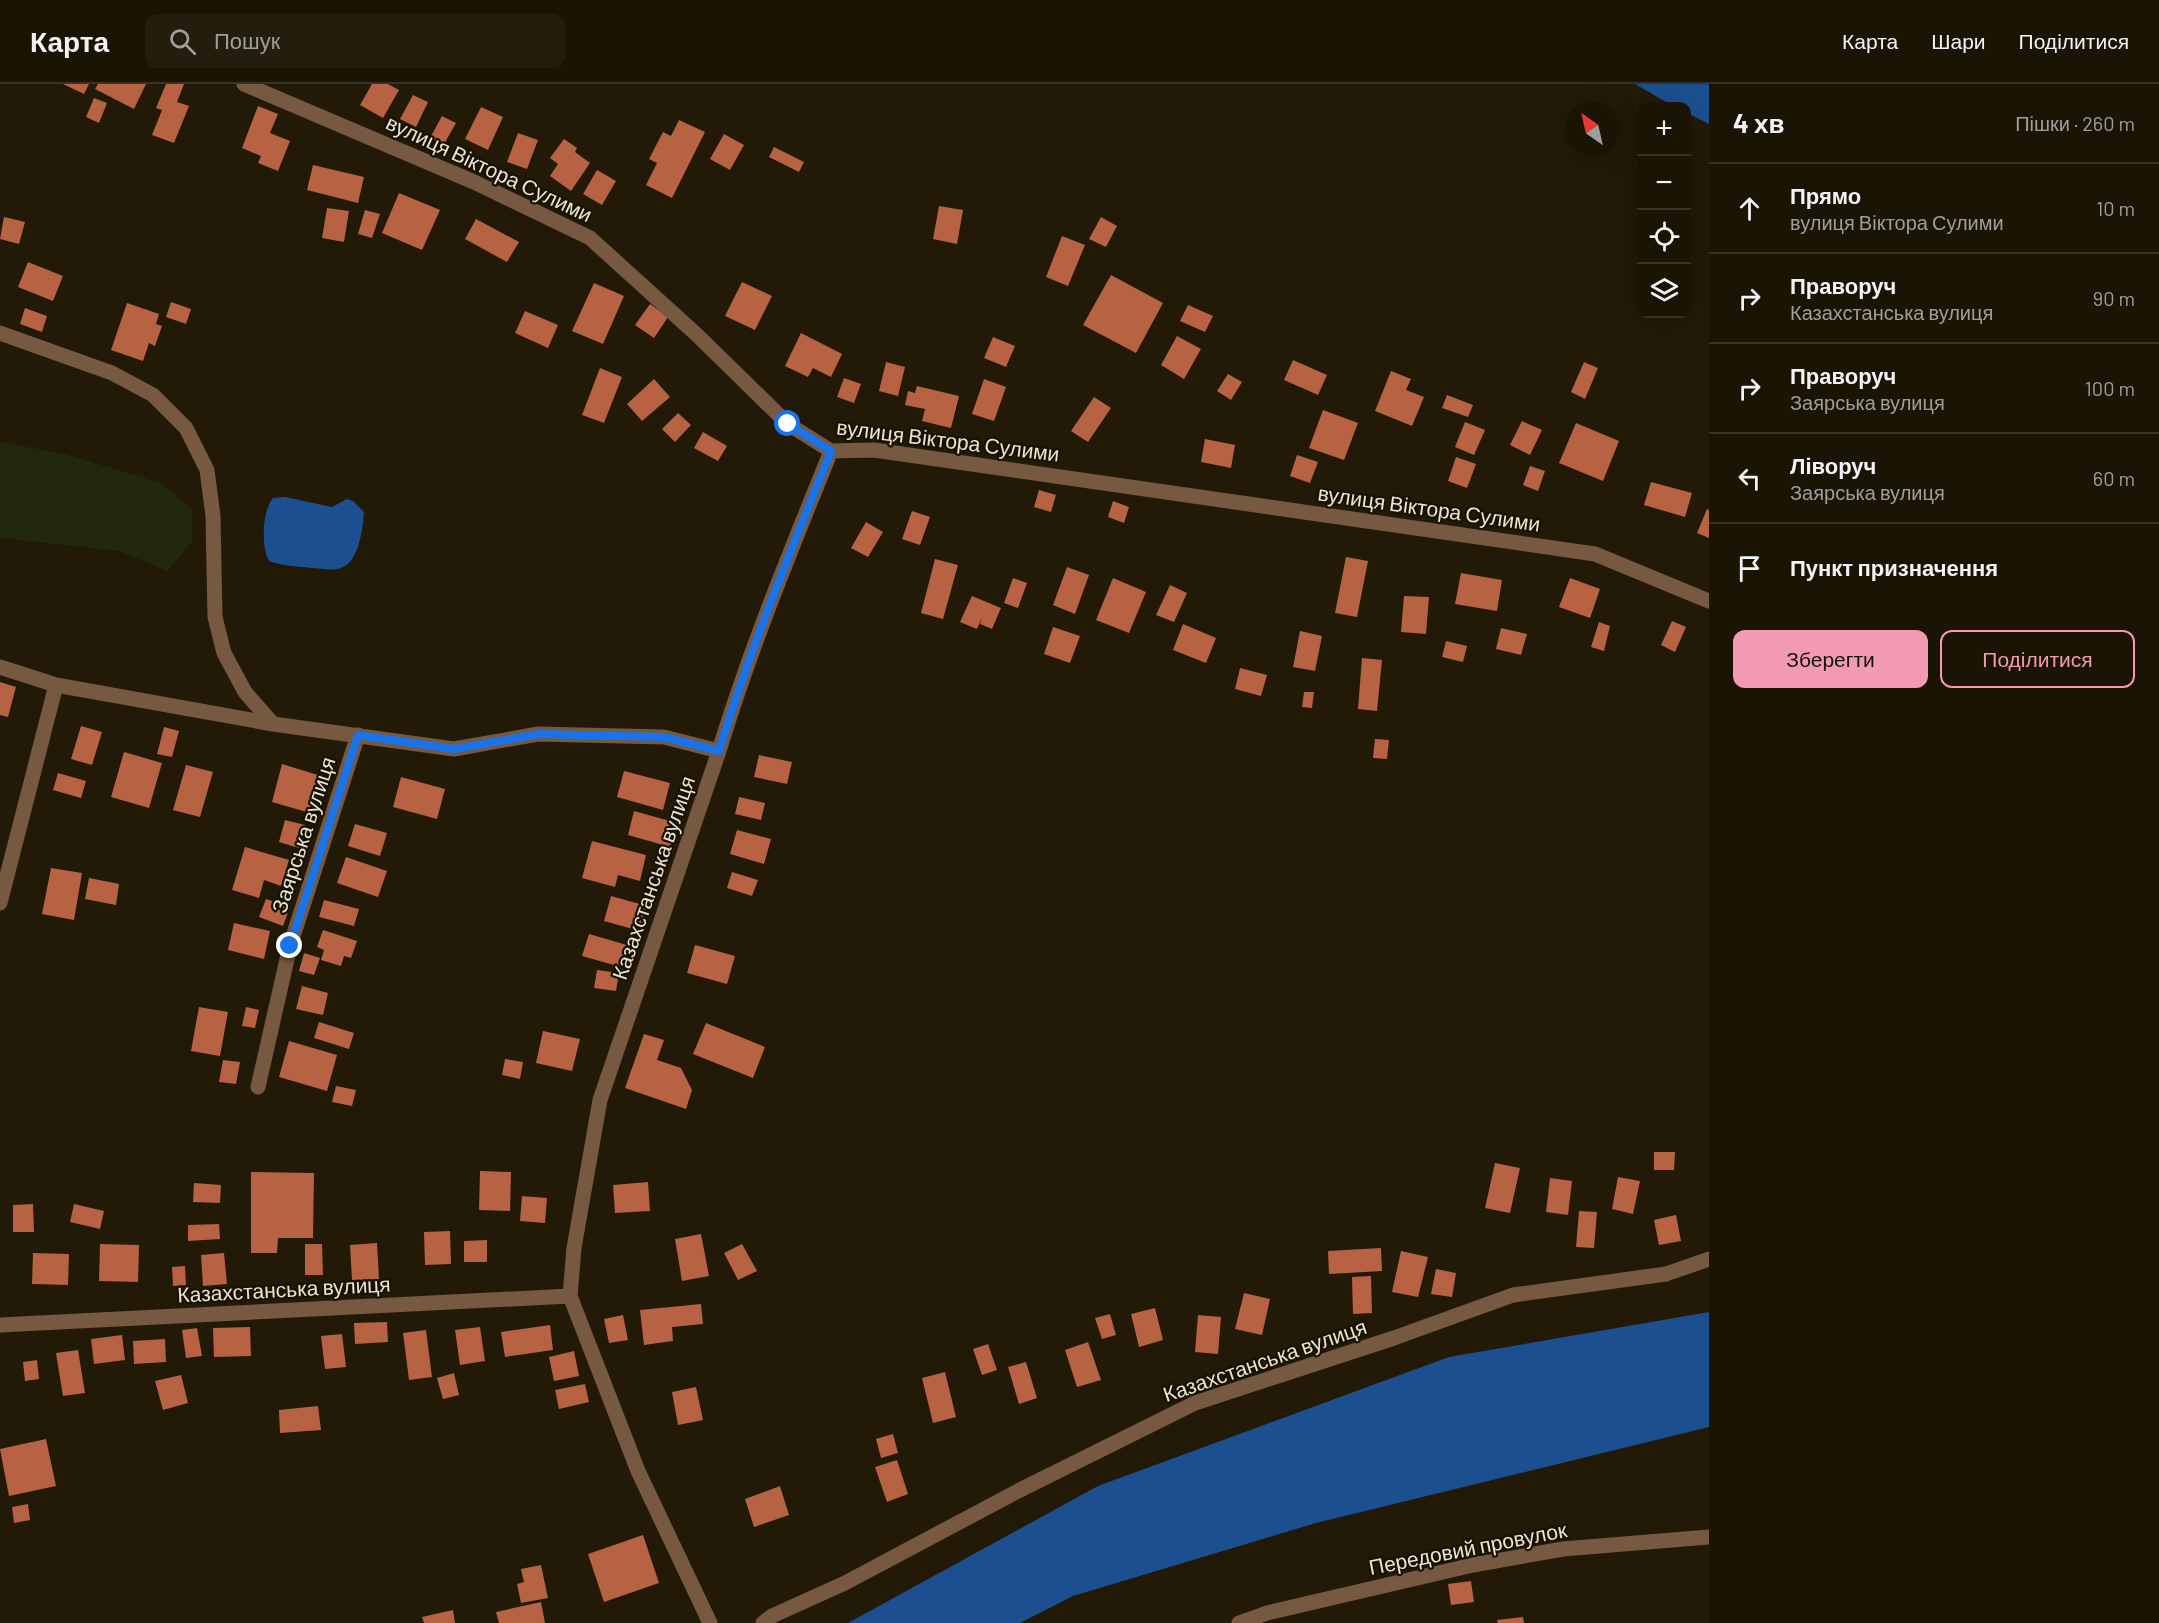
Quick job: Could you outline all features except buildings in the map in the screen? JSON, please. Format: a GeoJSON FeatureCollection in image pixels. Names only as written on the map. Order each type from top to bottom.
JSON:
{"type":"FeatureCollection","features":[{"type":"Feature","properties":{"kind":"street","name":"вулиця Віктора Сулими"},"geometry":{"type":"LineString","coordinates":[[244,84],[474,182],[590,238],[696,334],[788,424],[831,451],[874,450],[898,453],[1595,554],[1709,601]]}},
{"type":"Feature","properties":{"kind":"street"},"geometry":{"type":"LineString","coordinates":[[0,333],[112,373],[153,395],[186,428],[207,470],[213,516],[215,617],[224,653],[245,692],[273,724]]}},
{"type":"Feature","properties":{"kind":"street","name":"Казахстанська вулиця"},"geometry":{"type":"LineString","coordinates":[[710,1623],[638,1471],[570,1296],[574,1248],[600,1100],[735,701],[831,451]]}},
{"type":"Feature","properties":{"kind":"street","name":"Заярська вулиця"},"geometry":{"type":"LineString","coordinates":[[0,667],[56,685],[273,724],[454,749],[538,734],[664,737],[719,751]]}},
{"type":"Feature","properties":{"kind":"street"},"geometry":{"type":"LineString","coordinates":[[0,903],[56,685]]}},
{"type":"Feature","properties":{"kind":"street","name":"Заярська вулиця"},"geometry":{"type":"LineString","coordinates":[[258,1087],[290,946],[358,735]]}},
{"type":"Feature","properties":{"kind":"street","name":"Казахстанська вулиця"},"geometry":{"type":"LineString","coordinates":[[763,1623],[772,1616],[845,1583],[1018,1491],[1195,1403],[1394,1338],[1513,1295],[1666,1274],[1709,1259]]}},
{"type":"Feature","properties":{"kind":"street","name":"Казахстанська вулиця"},"geometry":{"type":"LineString","coordinates":[[0,1324],[570,1296]]}},
{"type":"Feature","properties":{"kind":"street","name":"Передовий провулок"},"geometry":{"type":"LineString","coordinates":[[1239,1623],[1267,1613],[1473,1565],[1563,1550],[1709,1537]]}},
{"type":"Feature","properties":{"kind":"green space"},"geometry":{"type":"Polygon","coordinates":[[[0,442],[65,454],[161,483],[192,510],[192,542],[167,571],[119,551],[0,538],[0,442]]]}},
{"type":"Feature","properties":{"kind":"water"},"geometry":{"type":"Polygon","coordinates":[[[1635,84],[1709,84],[1709,124],[1691,115],[1691,102],[1666,102],[1635,84]]]}},
{"type":"Feature","properties":{"kind":"water"},"geometry":{"type":"Polygon","coordinates":[[[285,497],[332,507],[347,499],[353,501],[364,512],[359,543],[353,558],[343,567],[331,570],[290,566],[269,561],[264,538],[267,511],[273,498],[285,497]]]}},
{"type":"Feature","properties":{"kind":"water"},"geometry":{"type":"Polygon","coordinates":[[[1709,1312],[1709,1427],[1316,1523],[1073,1596],[1020,1623],[848,1623],[1098,1486],[1449,1357],[1709,1312]]]}},
{"type":"Feature","properties":{"kind":"route"},"geometry":{"type":"LineString","coordinates":[[290,946],[358,735],[454,749],[538,734],[664,737],[719,751],[735,701],[831,451],[788,424]]}}]}
